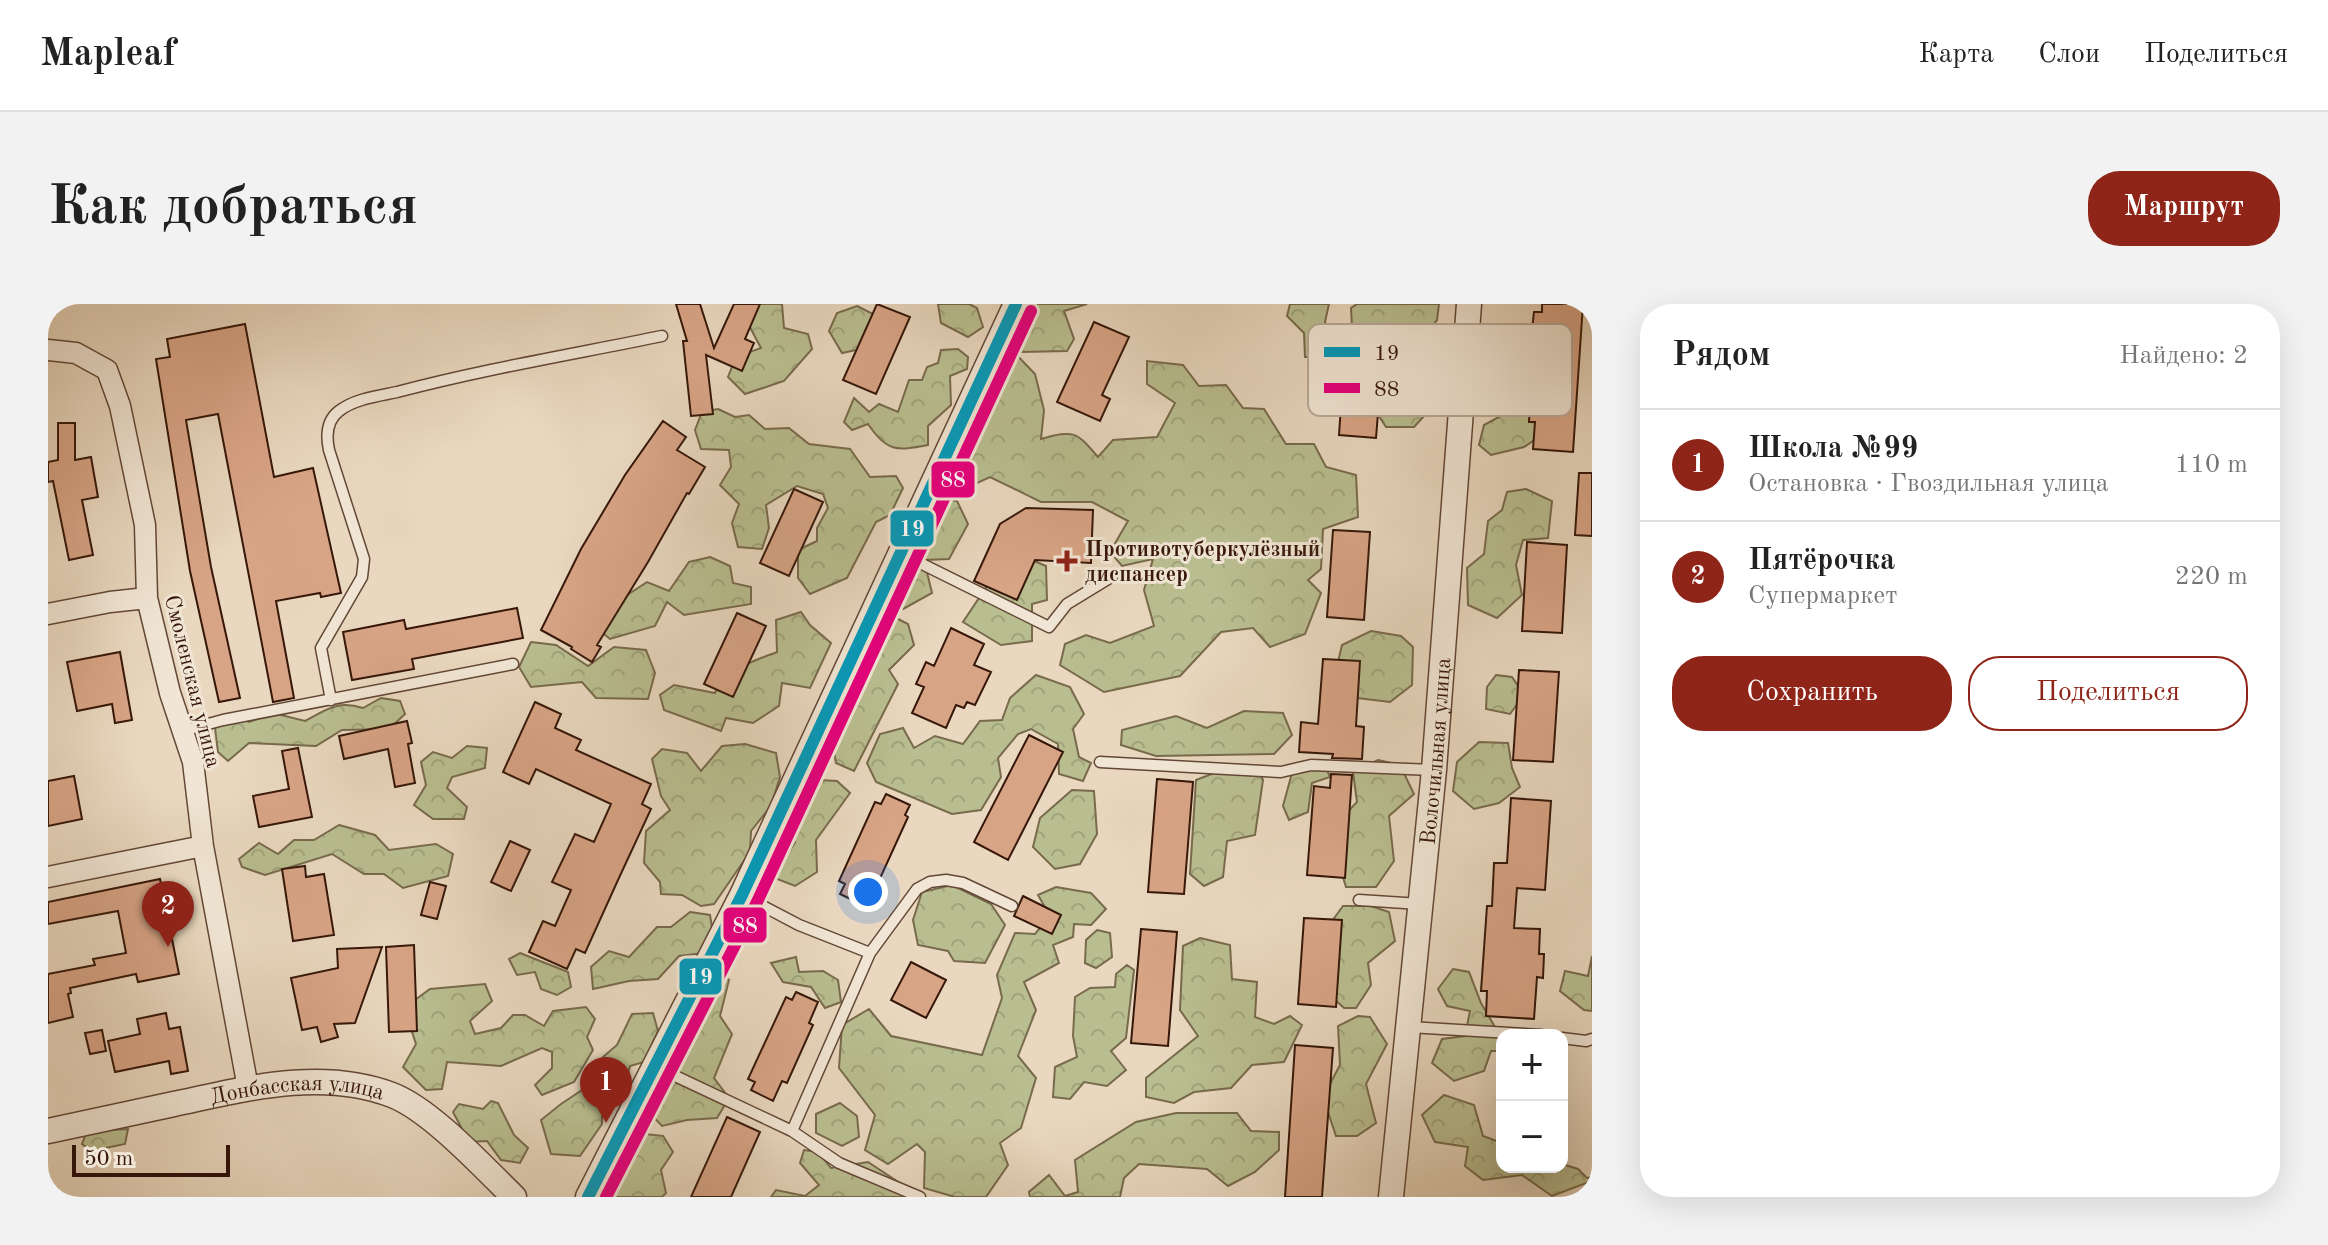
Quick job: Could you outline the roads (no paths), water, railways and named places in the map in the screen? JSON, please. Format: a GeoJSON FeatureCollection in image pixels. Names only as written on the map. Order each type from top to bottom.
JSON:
{"type":"FeatureCollection","features":[{"type":"Feature","properties":{"kind":"street"},"geometry":{"type":"LineString","coordinates":[[588,1197],[742,895],[1016,304]]}},
{"type":"Feature","properties":{"kind":"street","name":"Волочильная улица"},"geometry":{"type":"LineString","coordinates":[[1467,324],[1469,304]]}},
{"type":"Feature","properties":{"kind":"street","name":"Смоленская улица"},"geometry":{"type":"LineString","coordinates":[[48,350],[76,353],[107,370],[120,406],[145,525],[147,598],[170,693],[193,762],[203,846],[248,1088]]}},
{"type":"Feature","properties":{"kind":"street","name":"Волочильная улица"},"geometry":{"type":"LineString","coordinates":[[1391,1197],[1434,770],[1461,416]]}},
{"type":"Feature","properties":{"kind":"street"},"geometry":{"type":"LineString","coordinates":[[48,614],[147,598]]}},
{"type":"Feature","properties":{"kind":"street"},"geometry":{"type":"LineString","coordinates":[[48,877],[203,846]]}},
{"type":"Feature","properties":{"kind":"street","name":"Донбасская улица"},"geometry":{"type":"LineString","coordinates":[[48,1131],[248,1088],[298,1082],[331,1083],[393,1096],[421,1112],[514,1197]]}},
{"type":"Feature","properties":{"kind":"lane"},"geometry":{"type":"LineString","coordinates":[[331,700],[321,648],[362,577],[364,559],[326,437],[336,412],[351,403],[420,386],[662,336]]}},
{"type":"Feature","properties":{"kind":"lane"},"geometry":{"type":"LineString","coordinates":[[900,553],[1049,627],[1067,604],[1108,579]]}},
{"type":"Feature","properties":{"kind":"lane"},"geometry":{"type":"LineString","coordinates":[[182,731],[223,720],[513,664]]}},
{"type":"Feature","properties":{"kind":"lane"},"geometry":{"type":"LineString","coordinates":[[1100,762],[1281,772],[1311,765],[1434,770]]}},
{"type":"Feature","properties":{"kind":"lane"},"geometry":{"type":"LineString","coordinates":[[792,1131],[870,953],[917,889],[930,882],[946,880],[963,883],[1012,906]]}},
{"type":"Feature","properties":{"kind":"lane"},"geometry":{"type":"LineString","coordinates":[[742,895],[799,925],[870,953]]}},
{"type":"Feature","properties":{"kind":"lane"},"geometry":{"type":"LineString","coordinates":[[1359,900],[1421,904]]}},
{"type":"Feature","properties":{"kind":"lane"},"geometry":{"type":"LineString","coordinates":[[1409,1027],[1496,1032]]}},
{"type":"Feature","properties":{"kind":"lane"},"geometry":{"type":"LineString","coordinates":[[1568,1039],[1592,1039]]}},
{"type":"Feature","properties":{"kind":"lane"},"geometry":{"type":"LineString","coordinates":[[654,1066],[792,1131],[839,1163],[920,1197]]}},
{"type":"Feature","properties":{"kind":"place","name":"Противотуберкулёзный диспансер"},"geometry":{"type":"Point","coordinates":[1067,561]}},
{"type":"Feature","properties":{"kind":"place","name":"Пятёрочка"},"geometry":{"type":"Point","coordinates":[168,947]}},
{"type":"Feature","properties":{"kind":"place","name":"Школа №99"},"geometry":{"type":"Point","coordinates":[606,1123]}}]}
